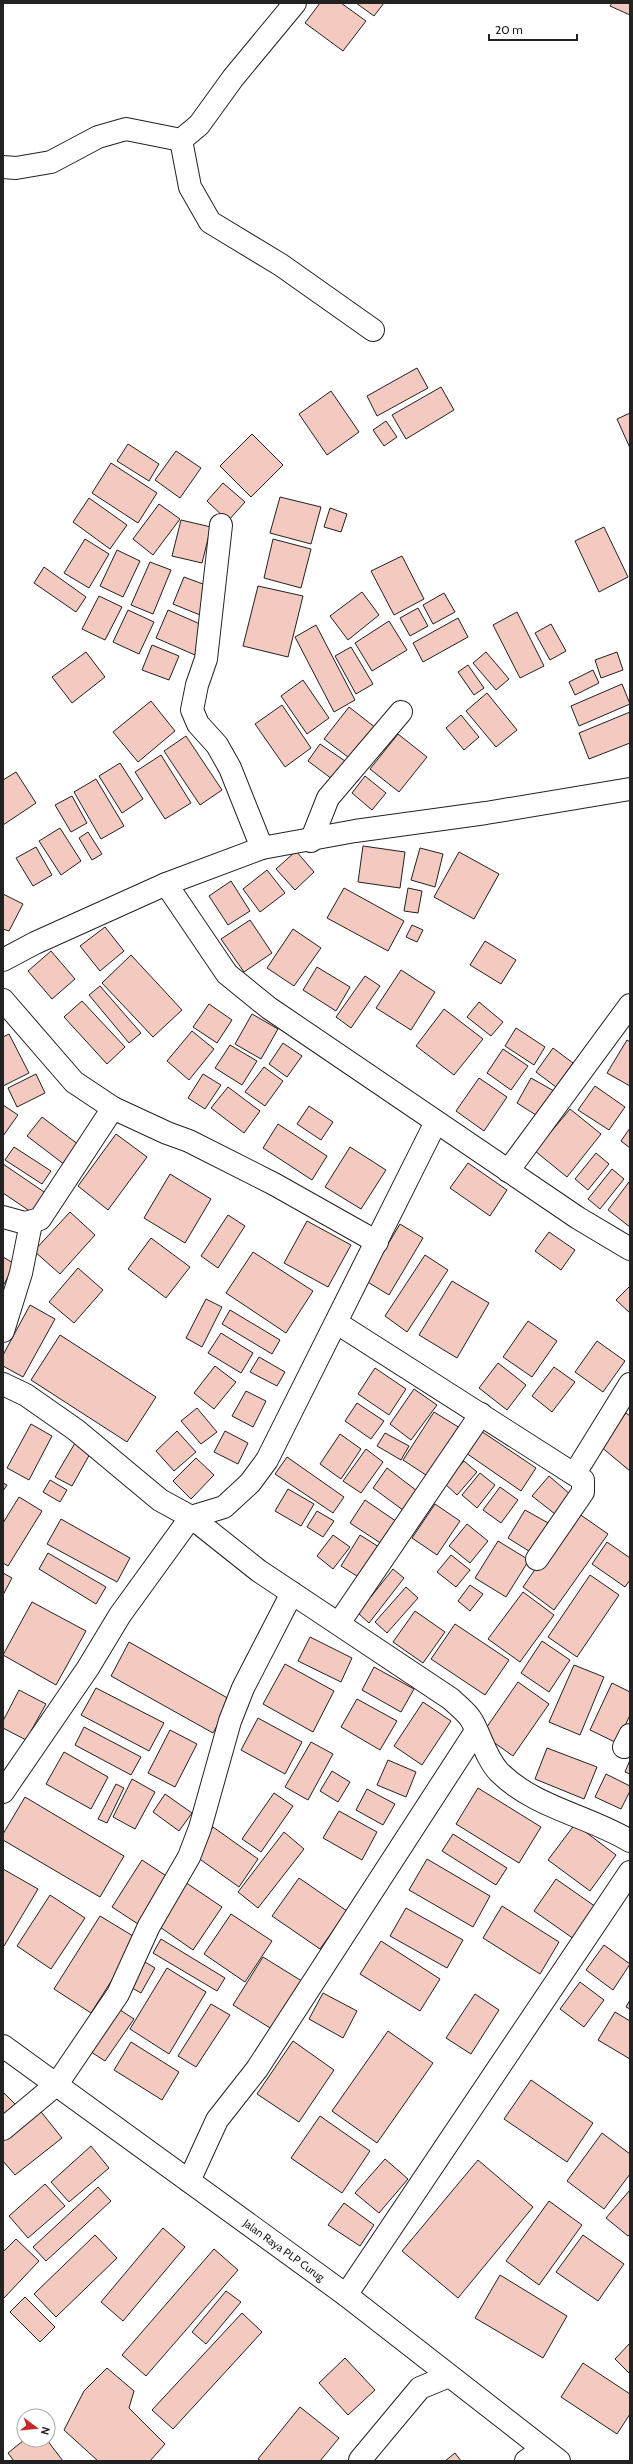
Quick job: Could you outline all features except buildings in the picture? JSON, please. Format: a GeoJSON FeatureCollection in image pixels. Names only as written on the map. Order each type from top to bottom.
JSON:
{"type":"FeatureCollection","features":[{"type":"Feature","properties":{"kind":"street"},"geometry":{"type":"LineString","coordinates":[[3,167],[16,168],[51,162],[98,137],[126,129],[180,140],[199,126],[233,78],[295,3]]}},
{"type":"Feature","properties":{"kind":"street"},"geometry":{"type":"LineString","coordinates":[[180,140],[190,187],[210,222],[281,265],[373,330]]}},
{"type":"Feature","properties":{"kind":"street"},"geometry":{"type":"LineString","coordinates":[[221,525],[206,659],[197,685],[192,710],[198,724],[217,745],[230,768],[262,848]]}},
{"type":"Feature","properties":{"kind":"street"},"geometry":{"type":"LineString","coordinates":[[311,841],[328,798],[401,712]]}},
{"type":"Feature","properties":{"kind":"street"},"geometry":{"type":"LineString","coordinates":[[3,960],[35,943],[166,884],[262,848],[311,841],[356,831],[486,813],[630,789]]}},
{"type":"Feature","properties":{"kind":"street"},"geometry":{"type":"LineString","coordinates":[[166,884],[227,974],[276,1013],[508,1171],[630,1249]]}},
{"type":"Feature","properties":{"kind":"street"},"geometry":{"type":"LineString","coordinates":[[3,1000],[74,1082],[113,1108],[167,1133],[189,1141],[274,1184],[377,1242]]}},
{"type":"Feature","properties":{"kind":"street"},"geometry":{"type":"LineString","coordinates":[[508,1171],[630,1005]]}},
{"type":"Feature","properties":{"kind":"street"},"geometry":{"type":"LineString","coordinates":[[3,1217],[16,1222],[31,1223],[43,1216],[113,1108]]}},
{"type":"Feature","properties":{"kind":"street"},"geometry":{"type":"LineString","coordinates":[[3,1792],[88,1668],[120,1615],[190,1517],[224,1507],[250,1483],[267,1460],[337,1323],[436,1122]]}},
{"type":"Feature","properties":{"kind":"street"},"geometry":{"type":"LineString","coordinates":[[3,1331],[21,1273],[31,1223]]}},
{"type":"Feature","properties":{"kind":"street"},"geometry":{"type":"LineString","coordinates":[[337,1323],[575,1473],[583,1480],[583,1492],[537,1559]]}},
{"type":"Feature","properties":{"kind":"street"},"geometry":{"type":"LineString","coordinates":[[3,1384],[26,1395],[76,1430],[160,1500],[190,1517],[259,1571],[451,1699],[471,1719],[498,1771],[522,1791],[560,1810],[606,1826],[630,1840]]}},
{"type":"Feature","properties":{"kind":"street"},"geometry":{"type":"LineString","coordinates":[[575,1473],[630,1384]]}},
{"type":"Feature","properties":{"kind":"street"},"geometry":{"type":"LineString","coordinates":[[339,1623],[481,1414]]}},
{"type":"Feature","properties":{"kind":"street"},"geometry":{"type":"LineString","coordinates":[[3,2129],[57,2084],[118,1994],[149,1926],[189,1857],[200,1828],[235,1708],[243,1688],[292,1593]]}},
{"type":"Feature","properties":{"kind":"street"},"geometry":{"type":"LineString","coordinates":[[189,2181],[217,2120],[257,2069],[476,1731]]}},
{"type":"Feature","properties":{"kind":"street"},"geometry":{"type":"LineString","coordinates":[[346,2295],[630,1872]]}},
{"type":"Feature","properties":{"kind":"street","name":"Jalan Raya PLP Curug"},"geometry":{"type":"LineString","coordinates":[[3,2046],[346,2295],[450,2376],[543,2457]]}},
{"type":"Feature","properties":{"kind":"street"},"geometry":{"type":"LineString","coordinates":[[360,2460],[420,2388],[450,2376]]}}]}
